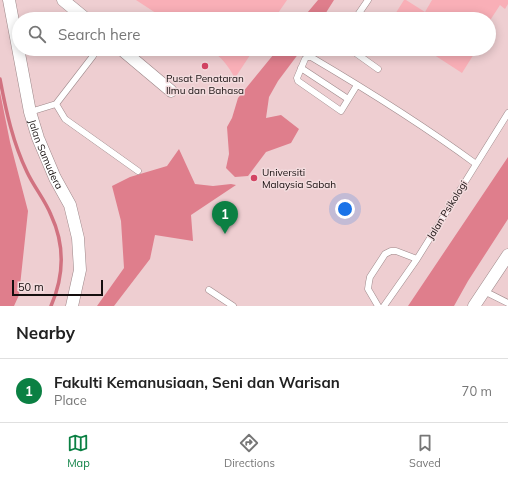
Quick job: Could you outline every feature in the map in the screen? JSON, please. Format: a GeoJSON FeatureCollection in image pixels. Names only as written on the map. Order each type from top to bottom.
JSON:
{"type":"FeatureCollection","features":[{"type":"Feature","properties":{"kind":"street","name":"Jalan Samudera"},"geometry":{"type":"LineString","coordinates":[[9,0],[12,16]]}},
{"type":"Feature","properties":{"kind":"street"},"geometry":{"type":"LineString","coordinates":[[63,0],[78,12]]}},
{"type":"Feature","properties":{"kind":"street","name":"Jalan Samudera"},"geometry":{"type":"LineString","coordinates":[[20,56],[30,112],[38,138],[55,178],[70,205],[76,232],[80,270],[72,306]]}},
{"type":"Feature","properties":{"kind":"street"},"geometry":{"type":"LineString","coordinates":[[129,56],[171,91]]}},
{"type":"Feature","properties":{"kind":"street"},"geometry":{"type":"LineString","coordinates":[[474,306],[508,255]]}},
{"type":"Feature","properties":{"kind":"lane"},"geometry":{"type":"LineString","coordinates":[[360,12],[368,0]]}},
{"type":"Feature","properties":{"kind":"lane"},"geometry":{"type":"LineString","coordinates":[[30,112],[56,104],[93,56]]}},
{"type":"Feature","properties":{"kind":"lane"},"geometry":{"type":"LineString","coordinates":[[359,56],[378,70]]}},
{"type":"Feature","properties":{"kind":"lane"},"geometry":{"type":"LineString","coordinates":[[357,85],[341,111],[298,81],[297,78],[305,59],[307,57],[311,57],[357,85],[451,145],[476,164]]}},
{"type":"Feature","properties":{"kind":"lane"},"geometry":{"type":"LineString","coordinates":[[301,68],[348,99]]}},
{"type":"Feature","properties":{"kind":"lane"},"geometry":{"type":"LineString","coordinates":[[56,104],[65,119],[138,171]]}},
{"type":"Feature","properties":{"kind":"lane","name":"Jalan Psikologi"},"geometry":{"type":"LineString","coordinates":[[384,306],[417,259],[508,113]]}},
{"type":"Feature","properties":{"kind":"lane"},"geometry":{"type":"LineString","coordinates":[[378,306],[368,289],[370,277],[384,254],[391,251],[396,251],[417,259]]}},
{"type":"Feature","properties":{"kind":"lane"},"geometry":{"type":"LineString","coordinates":[[209,290],[233,306]]}},
{"type":"Feature","properties":{"kind":"lane"},"geometry":{"type":"LineString","coordinates":[[484,291],[508,303]]}},
{"type":"Feature","properties":{"kind":"shaded area","name":"Universiti Malaysia Sabah"},"geometry":{"type":"Polygon","coordinates":[[[0,0],[508,0],[508,306],[0,306],[0,0]]]}},
{"type":"Feature","properties":{"kind":"shaded area"},"geometry":{"type":"Polygon","coordinates":[[[136,0],[287,0],[279,12],[154,12],[136,0]]]}},
{"type":"Feature","properties":{"kind":"shaded area"},"geometry":{"type":"Polygon","coordinates":[[[318,0],[334,0],[326,12],[308,12],[318,0]]]}},
{"type":"Feature","properties":{"kind":"shaded area"},"geometry":{"type":"Polygon","coordinates":[[[404,0],[406,0],[425,12],[396,12],[404,0]]]}},
{"type":"Feature","properties":{"kind":"shaded area"},"geometry":{"type":"Polygon","coordinates":[[[432,0],[508,0],[508,4],[505,9],[500,5],[495,12],[425,12],[432,0]]]}},
{"type":"Feature","properties":{"kind":"shaded area"},"geometry":{"type":"Polygon","coordinates":[[[219,56],[249,56],[235,78],[219,56]]]}},
{"type":"Feature","properties":{"kind":"shaded area"},"geometry":{"type":"Polygon","coordinates":[[[272,56],[297,56],[278,81],[269,97],[266,118],[281,115],[299,129],[291,143],[266,152],[248,176],[235,177],[226,168],[229,154],[227,127],[232,118],[238,98],[272,56]]]}},
{"type":"Feature","properties":{"kind":"shaded area"},"geometry":{"type":"Polygon","coordinates":[[[436,56],[473,56],[462,73],[436,56]]]}},
{"type":"Feature","properties":{"kind":"shaded area"},"geometry":{"type":"Polygon","coordinates":[[[0,92],[10,142],[28,211],[19,295],[14,306],[0,306],[0,92]]]}},
{"type":"Feature","properties":{"kind":"shaded area"},"geometry":{"type":"Polygon","coordinates":[[[179,149],[195,184],[213,186],[231,184],[236,185],[191,215],[193,241],[155,235],[150,259],[114,306],[97,306],[124,268],[121,221],[112,186],[130,177],[167,166],[179,149]]]}},
{"type":"Feature","properties":{"kind":"shaded area"},"geometry":{"type":"Polygon","coordinates":[[[508,157],[508,219],[468,281],[454,306],[408,306],[508,157]]]}},
{"type":"Feature","properties":{"kind":"waterway"},"geometry":{"type":"LineString","coordinates":[[0,79],[7,115],[22,161],[30,178],[49,209],[59,238],[61,249],[60,272],[51,306]]}},
{"type":"Feature","properties":{"kind":"place","name":"Pusat Penataran Ilmu dan Bahasa"},"geometry":{"type":"Point","coordinates":[205,66]}},
{"type":"Feature","properties":{"kind":"place","name":"Universiti Malaysia Sabah"},"geometry":{"type":"Point","coordinates":[254,178]}},
{"type":"Feature","properties":{"kind":"place","name":"Fakulti Kemanusiaan, Seni dan Warisan"},"geometry":{"type":"Point","coordinates":[225,234]}}]}
